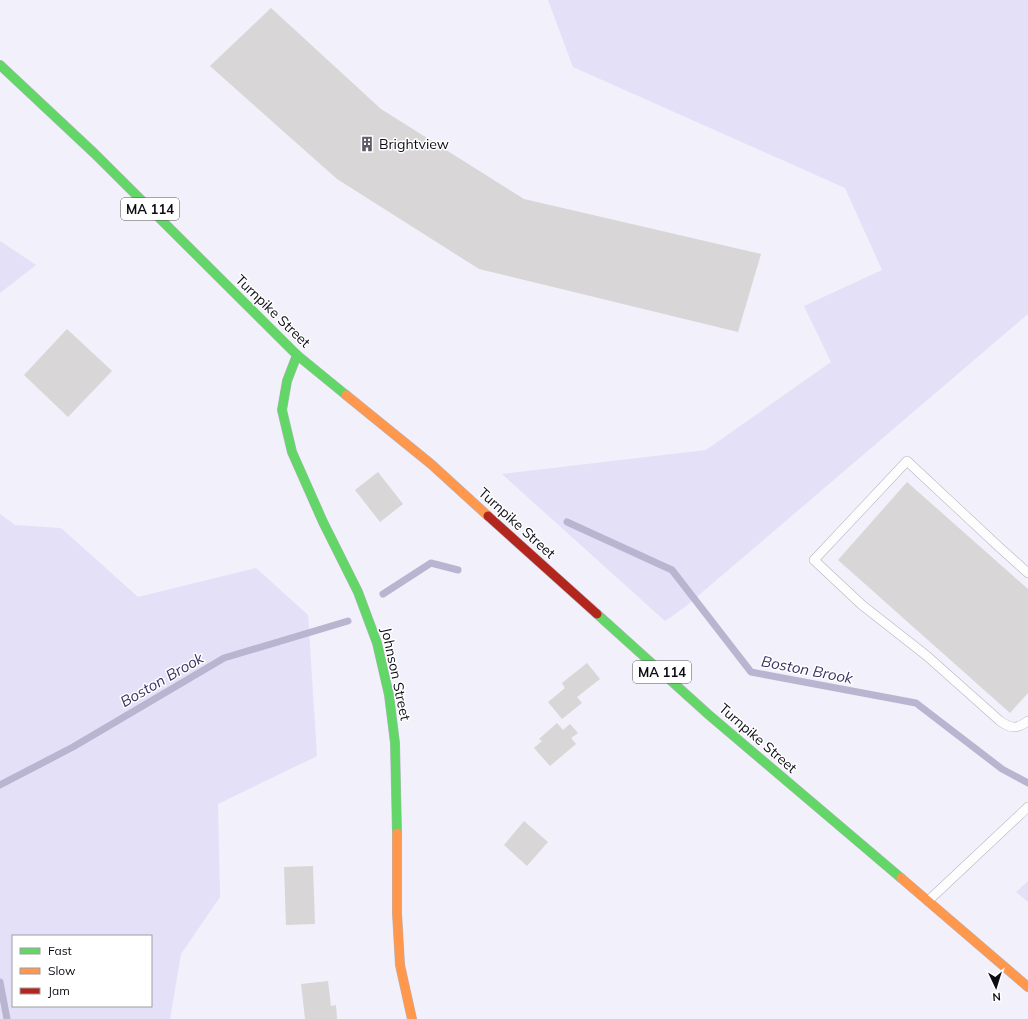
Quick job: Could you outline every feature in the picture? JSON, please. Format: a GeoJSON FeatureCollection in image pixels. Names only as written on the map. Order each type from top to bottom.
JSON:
{"type":"FeatureCollection","features":[{"type":"Feature","properties":{"kind":"main road","name":"Turnpike Street"},"geometry":{"type":"LineString","coordinates":[[0,65],[94,153],[297,355],[431,464],[709,715],[1028,987]]}},
{"type":"Feature","properties":{"kind":"main road","name":"Johnson Street"},"geometry":{"type":"LineString","coordinates":[[297,355],[287,381],[282,410],[292,452],[323,522],[358,592],[377,643],[389,696],[395,743],[397,913],[400,965],[412,1019]]}},
{"type":"Feature","properties":{"kind":"lane"},"geometry":{"type":"LineString","coordinates":[[1028,573],[907,461],[814,560],[862,605],[927,656],[1000,721],[1007,726],[1014,727],[1020,727],[1028,721]]}},
{"type":"Feature","properties":{"kind":"lane"},"geometry":{"type":"LineString","coordinates":[[928,902],[1028,807]]}},
{"type":"Feature","properties":{"kind":"shaded area"},"geometry":{"type":"Polygon","coordinates":[[[548,0],[1028,0],[1028,314],[685,607],[665,621],[502,474],[706,450],[831,362],[804,306],[882,270],[845,188],[573,67],[548,0]]]}},
{"type":"Feature","properties":{"kind":"shaded area"},"geometry":{"type":"Polygon","coordinates":[[[0,241],[36,265],[0,293],[0,241]]]}},
{"type":"Feature","properties":{"kind":"shaded area"},"geometry":{"type":"Polygon","coordinates":[[[0,514],[15,525],[61,528],[138,597],[256,568],[308,615],[317,756],[218,804],[220,897],[181,954],[170,1019],[0,1019],[0,514]]]}},
{"type":"Feature","properties":{"kind":"shaded area"},"geometry":{"type":"Polygon","coordinates":[[[1028,881],[1028,902],[1016,892],[1028,881]]]}},
{"type":"Feature","properties":{"kind":"building","name":"Brightview"},"geometry":{"type":"Polygon","coordinates":[[[271,8],[381,109],[524,199],[761,254],[738,332],[479,269],[337,179],[210,66],[271,8]]]}},
{"type":"Feature","properties":{"kind":"building"},"geometry":{"type":"Polygon","coordinates":[[[67,329],[112,371],[68,417],[24,375],[67,329]]]}},
{"type":"Feature","properties":{"kind":"building"},"geometry":{"type":"Polygon","coordinates":[[[378,472],[403,504],[380,522],[355,490],[378,472]]]}},
{"type":"Feature","properties":{"kind":"building"},"geometry":{"type":"Polygon","coordinates":[[[907,482],[1028,589],[1028,693],[1010,713],[838,560],[907,482]]]}},
{"type":"Feature","properties":{"kind":"building"},"geometry":{"type":"Polygon","coordinates":[[[587,663],[600,679],[577,697],[582,703],[562,719],[548,702],[565,688],[562,683],[587,663]]]}},
{"type":"Feature","properties":{"kind":"building"},"geometry":{"type":"Polygon","coordinates":[[[557,723],[563,730],[570,724],[578,733],[571,738],[576,744],[550,766],[534,748],[542,741],[539,739],[557,723]]]}},
{"type":"Feature","properties":{"kind":"building"},"geometry":{"type":"Polygon","coordinates":[[[524,821],[548,842],[527,866],[504,845],[524,821]]]}},
{"type":"Feature","properties":{"kind":"building"},"geometry":{"type":"Polygon","coordinates":[[[313,866],[315,924],[286,925],[284,867],[313,866]]]}},
{"type":"Feature","properties":{"kind":"building"},"geometry":{"type":"Polygon","coordinates":[[[328,981],[331,1006],[336,1005],[337,1019],[305,1019],[301,984],[328,981]]]}},
{"type":"Feature","properties":{"kind":"waterway","name":"Boston Brook"},"geometry":{"type":"LineString","coordinates":[[567,522],[672,570],[751,672],[916,703],[1002,769],[1028,783]]}},
{"type":"Feature","properties":{"kind":"waterway","name":"Boston Brook"},"geometry":{"type":"LineString","coordinates":[[383,594],[431,563],[458,570]]}},
{"type":"Feature","properties":{"kind":"waterway","name":"Boston Brook"},"geometry":{"type":"LineString","coordinates":[[0,785],[73,747],[224,658],[348,621]]}},
{"type":"Feature","properties":{"kind":"waterway","name":"Boston Brook"},"geometry":{"type":"LineString","coordinates":[[0,982],[7,1019]]}},
{"type":"Feature","properties":{"kind":"traffic: fast"},"geometry":{"type":"LineString","coordinates":[[0,65],[94,153],[297,355],[346,395]]}},
{"type":"Feature","properties":{"kind":"traffic: fast"},"geometry":{"type":"LineString","coordinates":[[297,355],[287,381],[282,410],[292,452],[323,522],[358,592],[377,643],[389,695],[395,743],[397,833]]}},
{"type":"Feature","properties":{"kind":"traffic: fast"},"geometry":{"type":"LineString","coordinates":[[597,614],[709,715],[901,878]]}},
{"type":"Feature","properties":{"kind":"traffic: slow"},"geometry":{"type":"LineString","coordinates":[[346,395],[431,464],[488,516]]}},
{"type":"Feature","properties":{"kind":"traffic: slow"},"geometry":{"type":"LineString","coordinates":[[397,833],[397,913],[400,965],[412,1019]]}},
{"type":"Feature","properties":{"kind":"traffic: slow"},"geometry":{"type":"LineString","coordinates":[[901,878],[1028,987]]}},
{"type":"Feature","properties":{"kind":"traffic: jam"},"geometry":{"type":"LineString","coordinates":[[488,516],[597,614]]}},
{"type":"Feature","properties":{"kind":"place","name":"Brightview"},"geometry":{"type":"Point","coordinates":[367,144]}}]}
